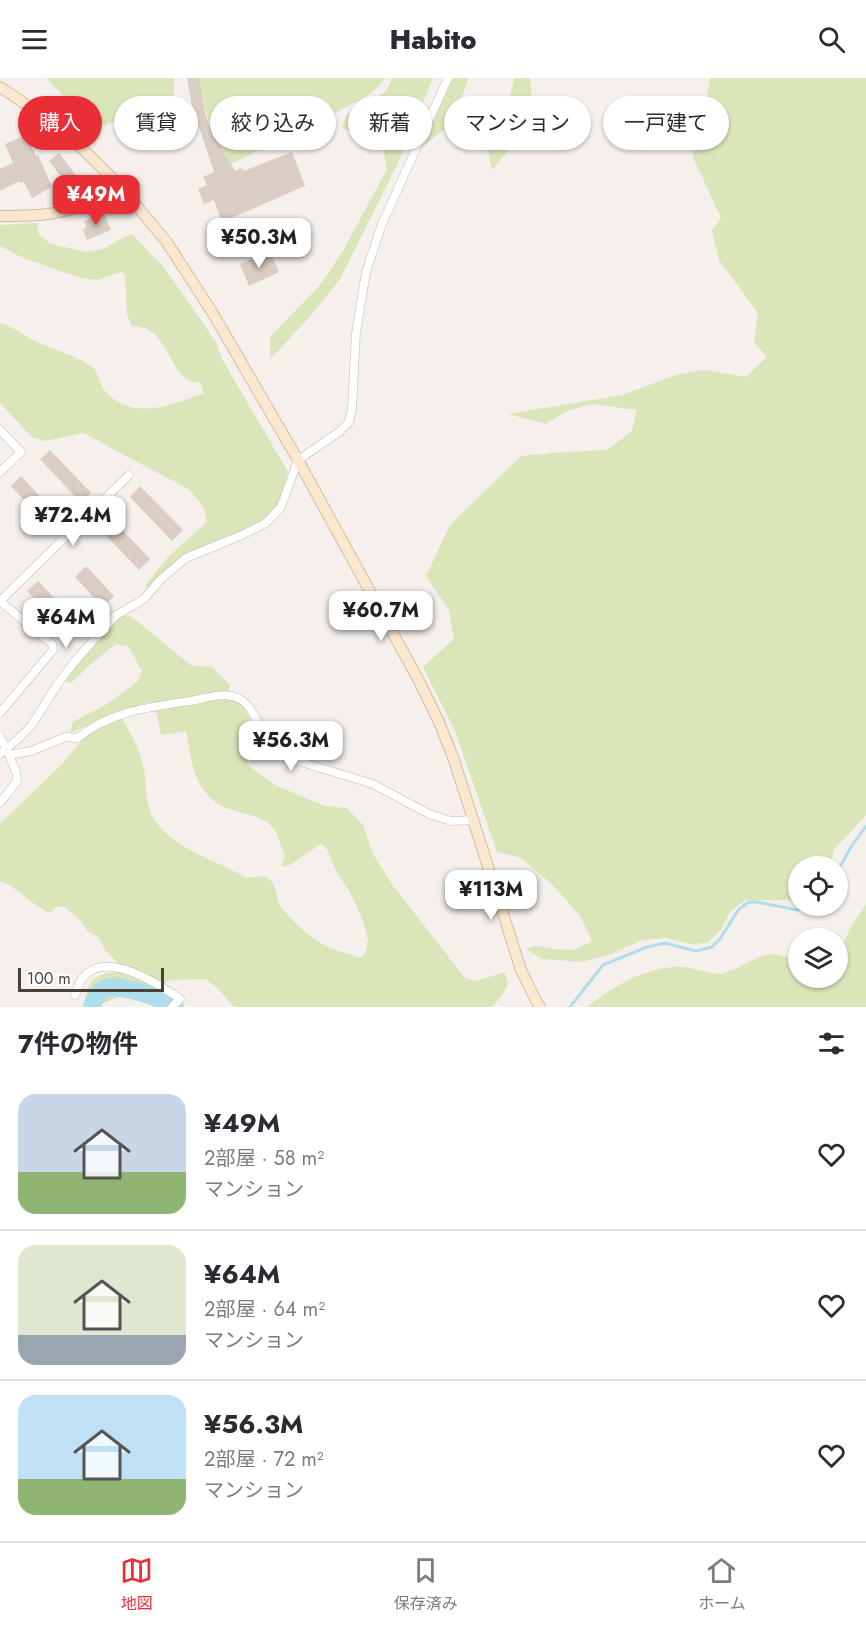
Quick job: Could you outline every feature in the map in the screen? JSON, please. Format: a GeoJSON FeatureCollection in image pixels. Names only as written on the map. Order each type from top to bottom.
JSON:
{"type":"FeatureCollection","features":[{"type":"Feature","properties":{"kind":"street"},"geometry":{"type":"LineString","coordinates":[[5,752],[31,726],[75,661],[115,616],[144,599],[160,580],[186,558],[242,536],[266,523],[281,507],[298,460],[339,432],[349,422],[352,408],[356,333],[366,272],[382,225],[448,78]]}},
{"type":"Feature","properties":{"kind":"street"},"geometry":{"type":"LineString","coordinates":[[0,87],[54,123],[91,157],[145,214],[183,266],[298,460],[419,681],[439,722],[474,820],[521,970],[540,1007]]}},
{"type":"Feature","properties":{"kind":"street"},"geometry":{"type":"LineString","coordinates":[[0,216],[41,215],[66,211],[84,205],[120,186]]}},
{"type":"Feature","properties":{"kind":"street"},"geometry":{"type":"LineString","coordinates":[[0,430],[21,452],[0,472]]}},
{"type":"Feature","properties":{"kind":"street"},"geometry":{"type":"LineString","coordinates":[[2,706],[53,650],[52,644],[0,601],[129,475]]}},
{"type":"Feature","properties":{"kind":"street"},"geometry":{"type":"LineString","coordinates":[[5,752],[32,751],[66,737],[78,738],[91,727],[138,709],[225,695],[240,699],[252,712],[274,749],[285,757],[373,784],[429,814],[451,821],[474,820]]}},
{"type":"Feature","properties":{"kind":"street"},"geometry":{"type":"LineString","coordinates":[[0,736],[5,752],[16,772],[17,781],[0,803]]}},
{"type":"Feature","properties":{"kind":"street"},"geometry":{"type":"LineString","coordinates":[[75,995],[80,982],[89,972],[107,966],[124,969],[160,985],[180,999],[172,1007]]}},
{"type":"Feature","properties":{"kind":"green space"},"geometry":{"type":"Polygon","coordinates":[[[46,78],[174,78],[174,96],[114,96],[114,121],[105,126],[102,124],[102,96],[63,96],[46,78]]]}},
{"type":"Feature","properties":{"kind":"green space"},"geometry":{"type":"Polygon","coordinates":[[[199,78],[386,78],[366,96],[348,96],[348,106],[336,112],[336,96],[210,96],[210,123],[203,102],[199,78]]]}},
{"type":"Feature","properties":{"kind":"green space"},"geometry":{"type":"Polygon","coordinates":[[[393,78],[433,78],[426,96],[378,96],[385,92],[393,78]]]}},
{"type":"Feature","properties":{"kind":"green space"},"geometry":{"type":"Polygon","coordinates":[[[451,78],[469,78],[462,96],[444,96],[444,130],[432,139],[432,124],[451,78]]]}},
{"type":"Feature","properties":{"kind":"green space"},"geometry":{"type":"Polygon","coordinates":[[[514,78],[530,78],[532,96],[510,96],[514,78]]]}},
{"type":"Feature","properties":{"kind":"green space"},"geometry":{"type":"Polygon","coordinates":[[[710,78],[866,78],[866,815],[834,850],[833,856],[788,856],[788,900],[745,900],[729,913],[722,929],[707,943],[689,944],[666,938],[642,940],[611,954],[582,962],[542,959],[526,949],[536,946],[574,950],[592,941],[580,916],[552,884],[521,858],[497,852],[455,731],[423,667],[454,639],[449,610],[426,576],[450,525],[521,456],[607,450],[632,431],[637,410],[591,404],[567,411],[546,424],[508,414],[622,395],[679,374],[705,370],[746,377],[767,357],[754,342],[758,313],[719,260],[712,231],[721,218],[692,155],[693,150],[729,150],[729,96],[707,96],[710,78]]]}},
{"type":"Feature","properties":{"kind":"green space"},"geometry":{"type":"Polygon","coordinates":[[[348,113],[348,130],[342,128],[348,113]]]}},
{"type":"Feature","properties":{"kind":"green space"},"geometry":{"type":"Polygon","coordinates":[[[223,150],[259,150],[231,164],[223,150]]]}},
{"type":"Feature","properties":{"kind":"green space"},"geometry":{"type":"Polygon","coordinates":[[[384,150],[403,150],[340,279],[308,319],[270,359],[270,337],[321,284],[344,249],[387,169],[384,150]]]}},
{"type":"Feature","properties":{"kind":"green space"},"geometry":{"type":"Polygon","coordinates":[[[488,150],[508,150],[492,170],[488,150]]]}},
{"type":"Feature","properties":{"kind":"green space"},"geometry":{"type":"Polygon","coordinates":[[[37,223],[39,235],[51,244],[87,252],[102,249],[131,234],[139,241],[161,263],[216,342],[222,359],[288,472],[278,502],[267,517],[185,556],[165,570],[148,587],[145,586],[169,556],[207,522],[204,508],[190,490],[83,433],[45,441],[32,437],[0,403],[0,323],[86,363],[94,369],[105,391],[127,406],[152,408],[165,406],[204,393],[200,382],[191,381],[177,369],[161,341],[154,334],[144,328],[132,326],[127,315],[125,274],[120,272],[98,280],[81,278],[23,258],[0,246],[0,225],[37,223]]]}},
{"type":"Feature","properties":{"kind":"green space"},"geometry":{"type":"Polygon","coordinates":[[[122,614],[133,618],[192,666],[212,667],[230,685],[228,700],[240,701],[251,725],[252,739],[247,765],[275,785],[325,806],[347,808],[363,825],[373,854],[391,883],[465,978],[476,981],[505,972],[508,984],[492,1007],[234,1007],[206,979],[170,980],[156,989],[156,1000],[118,997],[102,1004],[101,1007],[83,1007],[92,981],[96,977],[118,972],[121,966],[106,951],[98,937],[87,931],[81,921],[65,907],[56,907],[50,913],[0,881],[0,824],[62,764],[82,740],[95,729],[122,719],[140,756],[151,814],[162,830],[172,839],[246,878],[267,877],[274,885],[280,905],[286,913],[303,930],[332,949],[359,958],[365,954],[368,940],[363,921],[350,892],[337,873],[326,847],[321,844],[287,867],[281,866],[285,855],[271,826],[258,818],[224,807],[206,793],[192,764],[186,731],[161,735],[157,715],[149,702],[70,733],[73,722],[107,704],[138,681],[142,671],[128,646],[116,644],[71,683],[64,681],[93,642],[122,614]]]}},
{"type":"Feature","properties":{"kind":"green space"},"geometry":{"type":"Polygon","coordinates":[[[866,904],[866,1007],[587,1007],[632,978],[658,969],[684,967],[723,974],[758,957],[772,954],[788,958],[788,988],[848,988],[848,933],[866,904]]]}},
{"type":"Feature","properties":{"kind":"building"},"geometry":{"type":"Polygon","coordinates":[[[187,78],[199,78],[210,127],[210,150],[223,150],[235,171],[242,168],[244,171],[292,152],[305,186],[222,222],[214,200],[204,204],[198,189],[207,185],[203,177],[214,172],[198,124],[198,96],[190,96],[187,78]]]}},
{"type":"Feature","properties":{"kind":"building"},"geometry":{"type":"Polygon","coordinates":[[[18,138],[18,150],[33,150],[36,156],[38,155],[52,187],[32,198],[24,182],[19,181],[0,191],[0,169],[13,163],[5,144],[18,138]]]}},
{"type":"Feature","properties":{"kind":"building"},"geometry":{"type":"Polygon","coordinates":[[[59,153],[81,182],[71,190],[49,161],[59,153]]]}},
{"type":"Feature","properties":{"kind":"building"},"geometry":{"type":"Polygon","coordinates":[[[104,213],[111,230],[87,240],[83,229],[86,228],[84,221],[104,213]]]}},
{"type":"Feature","properties":{"kind":"building"},"geometry":{"type":"Polygon","coordinates":[[[270,252],[279,272],[249,286],[240,264],[270,252]]]}},
{"type":"Feature","properties":{"kind":"building"},"geometry":{"type":"Polygon","coordinates":[[[50,450],[91,493],[81,503],[40,459],[50,450]]]}},
{"type":"Feature","properties":{"kind":"building"},"geometry":{"type":"Polygon","coordinates":[[[21,476],[62,520],[51,529],[11,486],[21,476]]]}},
{"type":"Feature","properties":{"kind":"building"},"geometry":{"type":"Polygon","coordinates":[[[140,486],[183,530],[172,541],[130,497],[140,486]]]}},
{"type":"Feature","properties":{"kind":"building"},"geometry":{"type":"Polygon","coordinates":[[[108,515],[150,559],[139,570],[97,526],[108,515]]]}},
{"type":"Feature","properties":{"kind":"building"},"geometry":{"type":"Polygon","coordinates":[[[86,566],[114,596],[103,607],[75,577],[86,566]]]}},
{"type":"Feature","properties":{"kind":"building"},"geometry":{"type":"Polygon","coordinates":[[[38,581],[80,625],[70,636],[27,591],[38,581]]]}},
{"type":"Feature","properties":{"kind":"waterway"},"geometry":{"type":"LineString","coordinates":[[846,856],[866,826]]}},
{"type":"Feature","properties":{"kind":"waterway"},"geometry":{"type":"LineString","coordinates":[[570,1007],[603,965],[647,947],[665,943],[696,951],[712,947],[720,939],[739,909],[749,902],[788,908]]}},
{"type":"Feature","properties":{"kind":"waterway"},"geometry":{"type":"LineString","coordinates":[[92,1007],[101,991],[112,987],[141,993],[175,1007]]}}]}
